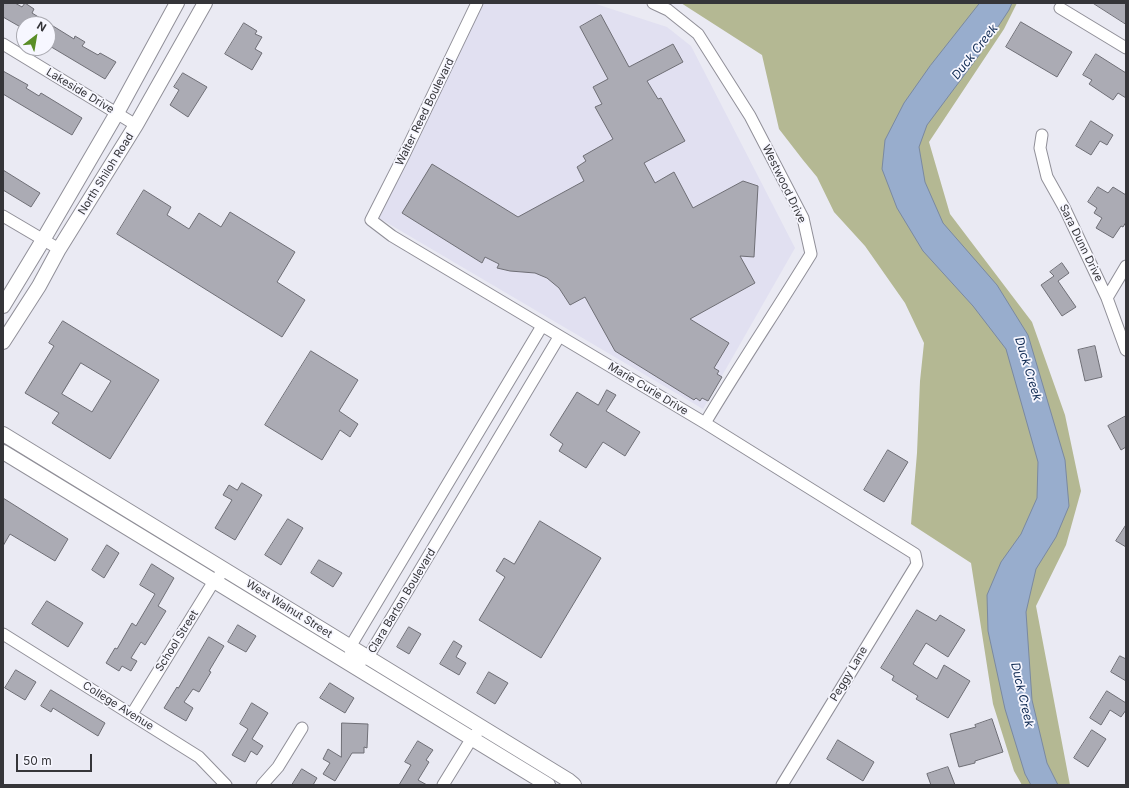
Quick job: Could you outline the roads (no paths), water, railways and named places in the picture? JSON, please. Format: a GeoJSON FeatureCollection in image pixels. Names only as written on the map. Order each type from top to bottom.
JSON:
{"type":"FeatureCollection","features":[{"type":"Feature","properties":{"kind":"main road","name":"North Shiloh Road"},"geometry":{"type":"LineString","coordinates":[[3,306],[117,113],[177,3]]}},
{"type":"Feature","properties":{"kind":"main road","name":"North Shiloh Road"},"geometry":{"type":"LineString","coordinates":[[3,342],[39,286],[59,249],[136,125],[205,3]]}},
{"type":"Feature","properties":{"kind":"main road","name":"West Walnut Street"},"geometry":{"type":"LineString","coordinates":[[3,434],[482,727],[574,785]]}},
{"type":"Feature","properties":{"kind":"main road","name":"West Walnut Street"},"geometry":{"type":"LineString","coordinates":[[3,452],[548,785]]}},
{"type":"Feature","properties":{"kind":"street","name":"Walter Reed Boulevard"},"geometry":{"type":"LineString","coordinates":[[371,220],[477,3]]}},
{"type":"Feature","properties":{"kind":"street","name":"Westwood Drive"},"geometry":{"type":"LineString","coordinates":[[653,3],[668,10],[698,34],[750,116],[803,218],[811,254],[770,321],[747,353],[705,423]]}},
{"type":"Feature","properties":{"kind":"street"},"geometry":{"type":"LineString","coordinates":[[1060,8],[1126,48]]}},
{"type":"Feature","properties":{"kind":"street","name":"Lakeside Drive"},"geometry":{"type":"LineString","coordinates":[[3,44],[136,125]]}},
{"type":"Feature","properties":{"kind":"street","name":"Sara Dunn Drive"},"geometry":{"type":"LineString","coordinates":[[1042,135],[1040,148],[1047,177],[1065,210],[1107,298],[1126,350]]}},
{"type":"Feature","properties":{"kind":"street"},"geometry":{"type":"LineString","coordinates":[[3,216],[59,249]]}},
{"type":"Feature","properties":{"kind":"street","name":"Marie Curie Drive"},"geometry":{"type":"LineString","coordinates":[[371,220],[392,236],[705,423],[915,554],[917,564]]}},
{"type":"Feature","properties":{"kind":"street"},"geometry":{"type":"LineString","coordinates":[[1107,298],[1126,266]]}},
{"type":"Feature","properties":{"kind":"street","name":"Clara Barton Boulevard"},"geometry":{"type":"LineString","coordinates":[[542,326],[350,647],[352,666],[368,657],[559,336]]}},
{"type":"Feature","properties":{"kind":"street","name":"Peggy Lane"},"geometry":{"type":"LineString","coordinates":[[782,785],[917,564]]}},
{"type":"Feature","properties":{"kind":"street","name":"School Street"},"geometry":{"type":"LineString","coordinates":[[132,714],[214,581],[225,570]]}},
{"type":"Feature","properties":{"kind":"street","name":"College Avenue"},"geometry":{"type":"LineString","coordinates":[[3,634],[199,757],[226,785]]}},
{"type":"Feature","properties":{"kind":"street"},"geometry":{"type":"LineString","coordinates":[[443,785],[472,738],[482,727]]}},
{"type":"Feature","properties":{"kind":"street"},"geometry":{"type":"LineString","coordinates":[[262,785],[278,768],[302,728]]}},
{"type":"Feature","properties":{"kind":"water","name":"Duck Creek"},"geometry":{"type":"Polygon","coordinates":[[[980,3],[1012,3],[980,54],[927,125],[919,147],[925,182],[943,223],[997,285],[1028,335],[1065,460],[1069,506],[1056,537],[1036,569],[1026,612],[1032,700],[1047,763],[1058,785],[1031,785],[1025,774],[1005,709],[988,631],[987,595],[1001,562],[1021,534],[1037,498],[1038,462],[1006,349],[973,306],[923,251],[897,208],[882,169],[885,140],[904,103],[930,66],[980,3]]]}}]}
